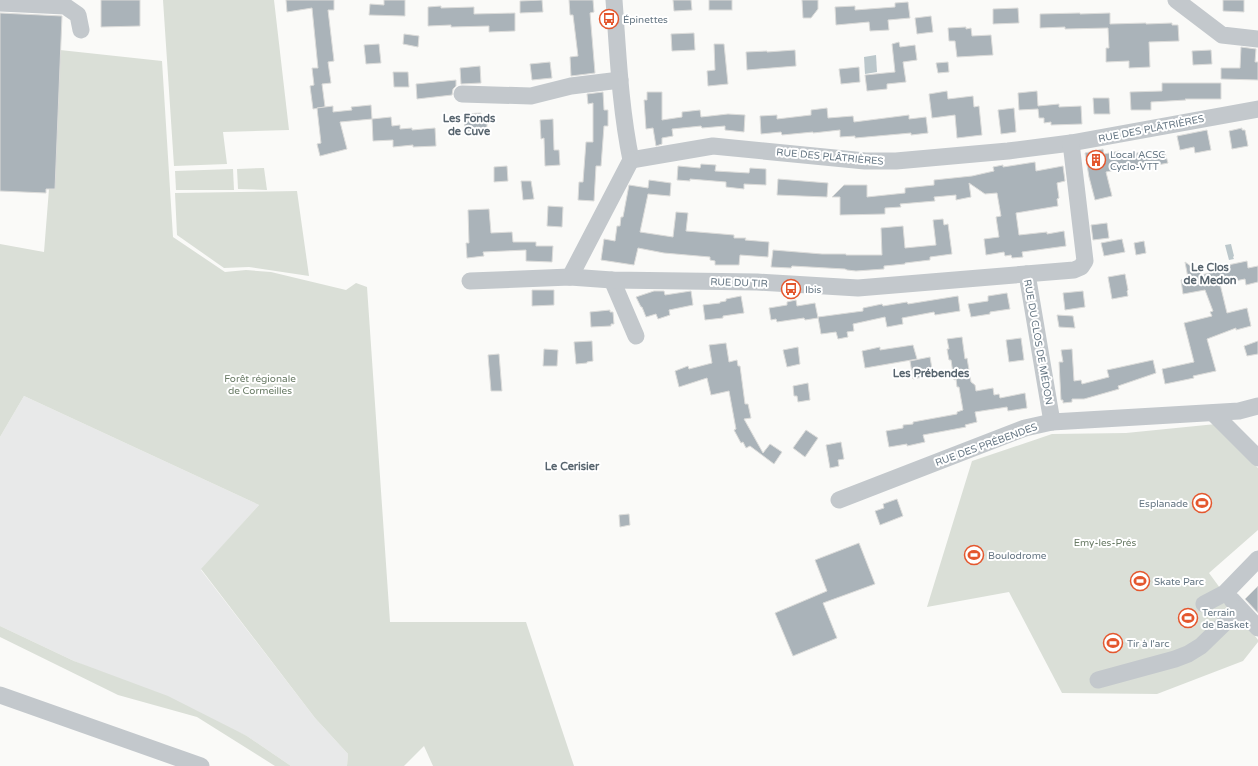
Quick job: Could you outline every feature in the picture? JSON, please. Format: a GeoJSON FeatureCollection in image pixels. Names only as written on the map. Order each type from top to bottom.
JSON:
{"type":"FeatureCollection","features":[{"type":"Feature","properties":{"kind":"street"},"geometry":{"type":"LineString","coordinates":[[470,281],[570,277],[631,160],[626,139],[614,0]]}},
{"type":"Feature","properties":{"kind":"street"},"geometry":{"type":"LineString","coordinates":[[1176,0],[1222,36],[1258,39]]}},
{"type":"Feature","properties":{"kind":"street"},"geometry":{"type":"LineString","coordinates":[[0,3],[65,6],[78,15],[82,30]]}},
{"type":"Feature","properties":{"kind":"street"},"geometry":{"type":"LineString","coordinates":[[462,94],[531,96],[571,86],[620,80]]}},
{"type":"Feature","properties":{"kind":"street","name":"RUE DES PLÂTRIÈRES"},"geometry":{"type":"LineString","coordinates":[[631,160],[712,146],[866,161],[896,161],[1008,151],[1071,143],[1258,108]]}},
{"type":"Feature","properties":{"kind":"street","name":"RUE DU CLOS DE MÉDON"},"geometry":{"type":"LineString","coordinates":[[1052,422],[1027,274],[1074,270],[1081,267],[1085,261],[1071,143]]}},
{"type":"Feature","properties":{"kind":"street","name":"RUE DU TIR"},"geometry":{"type":"LineString","coordinates":[[570,277],[612,280],[757,282],[858,288],[1027,274]]}},
{"type":"Feature","properties":{"kind":"street"},"geometry":{"type":"LineString","coordinates":[[612,280],[636,336]]}},
{"type":"Feature","properties":{"kind":"street","name":"RUE DES PRÉBENDES"},"geometry":{"type":"LineString","coordinates":[[838,500],[1025,428],[1052,422],[1239,411],[1258,406]]}},
{"type":"Feature","properties":{"kind":"street"},"geometry":{"type":"LineString","coordinates":[[1213,413],[1258,458]]}},
{"type":"Feature","properties":{"kind":"street"},"geometry":{"type":"LineString","coordinates":[[1204,604],[1225,593],[1258,559]]}},
{"type":"Feature","properties":{"kind":"street"},"geometry":{"type":"LineString","coordinates":[[1225,593],[1258,628]]}},
{"type":"Feature","properties":{"kind":"street"},"geometry":{"type":"LineString","coordinates":[[1098,680],[1188,654],[1201,646],[1240,608]]}},
{"type":"Feature","properties":{"kind":"street"},"geometry":{"type":"LineString","coordinates":[[0,695],[201,766]]}},
{"type":"Feature","properties":{"kind":"shaded area"},"geometry":{"type":"Polygon","coordinates":[[[876,55],[877,72],[865,74],[864,57],[876,55]]]}},
{"type":"Feature","properties":{"kind":"shaded area"},"geometry":{"type":"Polygon","coordinates":[[[1231,244],[1234,259],[1229,260],[1225,245],[1231,244]]]}},
{"type":"Feature","properties":{"kind":"shaded area"},"geometry":{"type":"Polygon","coordinates":[[[24,396],[259,505],[201,570],[315,718],[348,754],[347,766],[291,766],[247,736],[74,661],[0,626],[0,437],[24,396]]]}},
{"type":"Feature","properties":{"kind":"green space"},"geometry":{"type":"Polygon","coordinates":[[[163,0],[274,0],[289,130],[223,132],[227,164],[174,166],[163,0]]]}},
{"type":"Feature","properties":{"kind":"green space","name":"Forêt régionale de Cormeilles"},"geometry":{"type":"Polygon","coordinates":[[[60,50],[162,61],[173,237],[225,272],[246,270],[271,272],[346,290],[356,283],[367,287],[390,622],[526,622],[574,766],[433,766],[424,746],[404,766],[347,766],[348,754],[315,718],[201,569],[259,505],[24,396],[0,437],[0,244],[44,252],[60,50]]]}},
{"type":"Feature","properties":{"kind":"green space"},"geometry":{"type":"Polygon","coordinates":[[[264,168],[267,190],[238,189],[237,169],[264,168]]]}},
{"type":"Feature","properties":{"kind":"green space"},"geometry":{"type":"Polygon","coordinates":[[[233,169],[234,190],[176,190],[175,171],[233,169]]]}},
{"type":"Feature","properties":{"kind":"green space"},"geometry":{"type":"Polygon","coordinates":[[[297,191],[309,276],[249,267],[224,268],[177,235],[175,193],[297,191]]]}},
{"type":"Feature","properties":{"kind":"green space","name":"Emy-les-Prés"},"geometry":{"type":"Polygon","coordinates":[[[1216,424],[1258,468],[1258,530],[1209,573],[1258,640],[1243,661],[1157,694],[1062,693],[1009,592],[927,607],[972,461],[1052,434],[1126,433],[1216,424]]]}},
{"type":"Feature","properties":{"kind":"green space"},"geometry":{"type":"Polygon","coordinates":[[[0,626],[74,661],[168,696],[247,736],[291,766],[275,766],[197,717],[118,695],[0,637],[0,626]]]}},
{"type":"Feature","properties":{"kind":"building"},"geometry":{"type":"Polygon","coordinates":[[[101,0],[140,0],[140,26],[101,27],[101,0]]]}},
{"type":"Feature","properties":{"kind":"building"},"geometry":{"type":"Polygon","coordinates":[[[286,0],[334,0],[334,10],[328,10],[334,61],[328,62],[331,83],[322,84],[325,107],[313,109],[310,86],[314,85],[312,68],[318,68],[312,8],[287,12],[286,0]]]}},
{"type":"Feature","properties":{"kind":"building"},"geometry":{"type":"Polygon","coordinates":[[[384,0],[405,0],[405,16],[369,15],[370,4],[384,5],[384,0]]]}},
{"type":"Feature","properties":{"kind":"building"},"geometry":{"type":"Polygon","coordinates":[[[542,0],[543,12],[520,13],[520,1],[542,0]]]}},
{"type":"Feature","properties":{"kind":"building"},"geometry":{"type":"Polygon","coordinates":[[[569,0],[593,0],[594,12],[590,13],[595,73],[571,76],[570,57],[578,56],[573,15],[570,15],[569,0]]]}},
{"type":"Feature","properties":{"kind":"building"},"geometry":{"type":"Polygon","coordinates":[[[673,0],[691,0],[692,10],[674,11],[673,0]]]}},
{"type":"Feature","properties":{"kind":"building"},"geometry":{"type":"Polygon","coordinates":[[[709,0],[732,0],[732,10],[709,10],[709,0]]]}},
{"type":"Feature","properties":{"kind":"building"},"geometry":{"type":"Polygon","coordinates":[[[802,0],[818,0],[818,9],[811,18],[803,18],[802,0]]]}},
{"type":"Feature","properties":{"kind":"building"},"geometry":{"type":"Polygon","coordinates":[[[1223,0],[1244,0],[1244,12],[1223,11],[1223,0]]]}},
{"type":"Feature","properties":{"kind":"building"},"geometry":{"type":"Polygon","coordinates":[[[908,2],[910,18],[888,20],[889,30],[870,31],[869,22],[836,25],[835,7],[855,6],[855,10],[895,7],[895,3],[908,2]]]}},
{"type":"Feature","properties":{"kind":"building"},"geometry":{"type":"Polygon","coordinates":[[[441,6],[441,8],[474,7],[474,14],[515,13],[515,31],[489,32],[489,26],[428,26],[428,7],[441,6]]]}},
{"type":"Feature","properties":{"kind":"building"},"geometry":{"type":"Polygon","coordinates":[[[1018,8],[1019,23],[993,24],[993,9],[1018,8]]]}},
{"type":"Feature","properties":{"kind":"building"},"geometry":{"type":"Polygon","coordinates":[[[0,13],[62,16],[55,189],[46,189],[46,193],[0,191],[0,13]]]}},
{"type":"Feature","properties":{"kind":"building"},"geometry":{"type":"Polygon","coordinates":[[[1110,13],[1110,24],[1172,23],[1172,25],[1178,25],[1179,41],[1149,42],[1150,67],[1129,68],[1129,61],[1106,62],[1106,48],[1109,48],[1108,28],[1040,28],[1040,14],[1110,13]]]}},
{"type":"Feature","properties":{"kind":"building"},"geometry":{"type":"Polygon","coordinates":[[[931,16],[933,32],[917,34],[915,18],[931,16]]]}},
{"type":"Feature","properties":{"kind":"building"},"geometry":{"type":"Polygon","coordinates":[[[966,27],[966,29],[971,28],[972,36],[991,35],[993,55],[957,57],[955,41],[949,41],[948,28],[966,27]]]}},
{"type":"Feature","properties":{"kind":"building"},"geometry":{"type":"Polygon","coordinates":[[[694,33],[695,50],[672,51],[671,34],[694,33]]]}},
{"type":"Feature","properties":{"kind":"building"},"geometry":{"type":"Polygon","coordinates":[[[404,34],[419,36],[418,47],[403,44],[404,34]]]}},
{"type":"Feature","properties":{"kind":"building"},"geometry":{"type":"Polygon","coordinates":[[[899,42],[900,47],[915,45],[917,60],[903,62],[906,82],[887,84],[887,89],[867,91],[865,75],[895,72],[892,44],[899,42]]]}},
{"type":"Feature","properties":{"kind":"building"},"geometry":{"type":"Polygon","coordinates":[[[379,44],[381,63],[366,64],[364,45],[379,44]]]}},
{"type":"Feature","properties":{"kind":"building"},"geometry":{"type":"Polygon","coordinates":[[[714,44],[724,44],[728,84],[708,86],[707,71],[715,70],[714,44]]]}},
{"type":"Feature","properties":{"kind":"building"},"geometry":{"type":"Polygon","coordinates":[[[1241,47],[1256,49],[1255,62],[1258,62],[1258,80],[1221,79],[1221,68],[1240,68],[1241,47]]]}},
{"type":"Feature","properties":{"kind":"building"},"geometry":{"type":"Polygon","coordinates":[[[795,50],[796,66],[747,70],[746,52],[795,50]]]}},
{"type":"Feature","properties":{"kind":"building"},"geometry":{"type":"Polygon","coordinates":[[[1211,50],[1212,64],[1193,65],[1192,51],[1211,50]]]}},
{"type":"Feature","properties":{"kind":"building"},"geometry":{"type":"Polygon","coordinates":[[[550,62],[552,78],[532,80],[530,64],[550,62]]]}},
{"type":"Feature","properties":{"kind":"building"},"geometry":{"type":"Polygon","coordinates":[[[948,62],[949,72],[938,73],[936,63],[948,62]]]}},
{"type":"Feature","properties":{"kind":"building"},"geometry":{"type":"Polygon","coordinates":[[[480,66],[481,83],[461,84],[460,68],[480,66]]]}},
{"type":"Feature","properties":{"kind":"building"},"geometry":{"type":"Polygon","coordinates":[[[859,67],[860,82],[841,84],[839,69],[859,67]]]}},
{"type":"Feature","properties":{"kind":"building"},"geometry":{"type":"Polygon","coordinates":[[[393,72],[408,72],[409,87],[394,87],[393,72]]]}},
{"type":"Feature","properties":{"kind":"building"},"geometry":{"type":"Polygon","coordinates":[[[456,80],[456,86],[453,89],[452,95],[417,99],[416,84],[456,80]]]}},
{"type":"Feature","properties":{"kind":"building"},"geometry":{"type":"Polygon","coordinates":[[[1162,83],[1221,83],[1221,99],[1185,99],[1186,100],[1151,102],[1151,110],[1131,110],[1130,92],[1162,91],[1162,83]]]}},
{"type":"Feature","properties":{"kind":"building"},"geometry":{"type":"Polygon","coordinates":[[[947,91],[948,99],[973,96],[974,107],[979,106],[982,135],[957,138],[955,115],[932,118],[929,94],[947,91]]]}},
{"type":"Feature","properties":{"kind":"building"},"geometry":{"type":"Polygon","coordinates":[[[1037,91],[1038,106],[1059,104],[1059,107],[1081,106],[1082,124],[1051,125],[1051,122],[1044,123],[1044,118],[1039,118],[1038,109],[1019,110],[1018,93],[1037,91]]]}},
{"type":"Feature","properties":{"kind":"building"},"geometry":{"type":"Polygon","coordinates":[[[603,92],[604,110],[608,110],[608,126],[604,126],[601,166],[596,166],[594,201],[578,200],[579,182],[583,182],[586,142],[593,142],[593,103],[588,104],[587,94],[603,92]]]}},
{"type":"Feature","properties":{"kind":"building"},"geometry":{"type":"Polygon","coordinates":[[[647,92],[662,92],[662,120],[682,117],[682,112],[700,110],[701,117],[728,114],[745,115],[744,132],[725,130],[725,126],[702,128],[701,126],[672,129],[673,136],[662,138],[662,144],[656,146],[653,128],[646,129],[644,100],[647,100],[647,92]]]}},
{"type":"Feature","properties":{"kind":"building"},"geometry":{"type":"Polygon","coordinates":[[[1093,98],[1109,98],[1110,114],[1094,114],[1093,98]]]}},
{"type":"Feature","properties":{"kind":"building"},"geometry":{"type":"Polygon","coordinates":[[[371,105],[372,119],[340,122],[347,149],[320,156],[317,144],[321,143],[317,108],[333,106],[333,112],[352,110],[351,107],[371,105]]]}},
{"type":"Feature","properties":{"kind":"building"},"geometry":{"type":"Polygon","coordinates":[[[827,108],[828,118],[853,116],[854,122],[909,115],[909,119],[926,117],[928,133],[855,138],[855,136],[840,137],[840,130],[782,135],[781,132],[761,134],[760,116],[777,115],[777,119],[811,115],[811,110],[827,108]]]}},
{"type":"Feature","properties":{"kind":"building"},"geometry":{"type":"Polygon","coordinates":[[[1014,108],[1016,132],[1001,134],[998,110],[1014,108]]]}},
{"type":"Feature","properties":{"kind":"building"},"geometry":{"type":"Polygon","coordinates":[[[481,113],[481,116],[487,116],[487,131],[465,132],[464,114],[481,113]]]}},
{"type":"Feature","properties":{"kind":"building"},"geometry":{"type":"Polygon","coordinates":[[[391,117],[392,126],[400,125],[400,129],[412,128],[412,130],[435,128],[436,146],[413,147],[413,145],[393,147],[393,140],[373,141],[372,119],[391,117]]]}},
{"type":"Feature","properties":{"kind":"building"},"geometry":{"type":"Polygon","coordinates":[[[553,119],[554,150],[559,150],[560,165],[545,166],[544,138],[541,139],[540,120],[553,119]]]}},
{"type":"Feature","properties":{"kind":"building"},"geometry":{"type":"Polygon","coordinates":[[[1242,128],[1242,130],[1245,130],[1248,146],[1232,149],[1229,131],[1242,128]]]}},
{"type":"Feature","properties":{"kind":"building"},"geometry":{"type":"Polygon","coordinates":[[[1207,130],[1211,150],[1195,153],[1194,147],[1180,150],[1177,136],[1207,130]]]}},
{"type":"Feature","properties":{"kind":"building"},"geometry":{"type":"Polygon","coordinates":[[[1103,149],[1104,154],[1119,151],[1120,156],[1148,151],[1149,156],[1165,153],[1168,163],[1142,168],[1141,165],[1106,172],[1112,196],[1095,200],[1085,153],[1103,149]]]}},
{"type":"Feature","properties":{"kind":"building"},"geometry":{"type":"Polygon","coordinates":[[[1035,162],[1036,171],[1063,166],[1065,181],[1057,183],[1059,198],[1057,199],[1058,206],[1016,213],[1019,235],[1047,232],[1047,234],[1064,231],[1066,246],[1022,252],[1023,257],[1012,258],[1011,255],[1005,256],[1004,252],[986,255],[984,239],[999,237],[996,217],[1001,216],[997,193],[985,194],[969,183],[971,197],[956,200],[956,195],[934,197],[935,201],[900,204],[901,207],[885,208],[885,214],[840,215],[840,197],[832,197],[844,185],[867,185],[867,197],[905,193],[905,188],[934,185],[934,180],[972,176],[994,171],[993,167],[1035,162]]]}},
{"type":"Feature","properties":{"kind":"building"},"geometry":{"type":"Polygon","coordinates":[[[701,164],[716,165],[715,171],[749,173],[750,168],[766,169],[766,185],[744,184],[744,189],[726,187],[726,182],[690,179],[690,181],[677,180],[678,166],[700,168],[701,164]]]}},
{"type":"Feature","properties":{"kind":"building"},"geometry":{"type":"Polygon","coordinates":[[[507,166],[508,181],[494,182],[494,167],[507,166]]]}},
{"type":"Feature","properties":{"kind":"building"},"geometry":{"type":"Polygon","coordinates":[[[778,179],[828,183],[827,197],[777,195],[778,179]]]}},
{"type":"Feature","properties":{"kind":"building"},"geometry":{"type":"Polygon","coordinates":[[[649,180],[671,183],[670,196],[648,194],[640,232],[673,237],[676,212],[688,213],[686,231],[734,235],[734,238],[746,238],[745,240],[769,242],[768,257],[740,255],[739,265],[715,265],[715,261],[710,260],[710,257],[664,253],[638,248],[634,265],[601,260],[604,239],[615,241],[617,226],[620,226],[621,217],[623,217],[629,185],[648,188],[649,180]]]}},
{"type":"Feature","properties":{"kind":"building"},"geometry":{"type":"Polygon","coordinates":[[[521,181],[531,181],[534,199],[523,200],[521,181]]]}},
{"type":"Feature","properties":{"kind":"building"},"geometry":{"type":"Polygon","coordinates":[[[548,206],[563,207],[562,227],[547,226],[548,206]]]}},
{"type":"Feature","properties":{"kind":"building"},"geometry":{"type":"Polygon","coordinates":[[[489,209],[491,233],[512,232],[513,242],[536,242],[536,246],[553,246],[552,262],[526,261],[526,250],[483,252],[484,256],[467,258],[466,243],[469,243],[468,210],[489,209]]]}},
{"type":"Feature","properties":{"kind":"building"},"geometry":{"type":"Polygon","coordinates":[[[943,219],[944,225],[948,224],[952,254],[930,257],[930,260],[884,266],[884,269],[856,271],[792,266],[791,268],[771,267],[773,250],[822,254],[882,255],[881,228],[903,226],[905,248],[936,245],[933,220],[943,219]]]}},
{"type":"Feature","properties":{"kind":"building"},"geometry":{"type":"Polygon","coordinates":[[[1107,223],[1109,238],[1093,240],[1091,225],[1107,223]]]}},
{"type":"Feature","properties":{"kind":"building"},"geometry":{"type":"Polygon","coordinates":[[[1122,239],[1125,252],[1104,256],[1101,243],[1122,239]]]}},
{"type":"Feature","properties":{"kind":"building"},"geometry":{"type":"Polygon","coordinates":[[[1144,241],[1146,253],[1136,255],[1134,243],[1144,241]]]}},
{"type":"Feature","properties":{"kind":"building"},"geometry":{"type":"Polygon","coordinates":[[[1247,261],[1248,268],[1258,266],[1258,282],[1246,285],[1245,279],[1220,284],[1227,313],[1247,308],[1251,326],[1236,330],[1236,328],[1207,339],[1216,371],[1193,376],[1194,378],[1165,384],[1162,369],[1194,362],[1184,323],[1212,316],[1210,312],[1213,311],[1205,290],[1183,294],[1181,280],[1188,278],[1185,262],[1195,269],[1199,267],[1201,275],[1229,268],[1228,265],[1247,261]]]}},
{"type":"Feature","properties":{"kind":"building"},"geometry":{"type":"Polygon","coordinates":[[[1125,274],[1128,296],[1112,299],[1108,277],[1125,274]]]}},
{"type":"Feature","properties":{"kind":"building"},"geometry":{"type":"Polygon","coordinates":[[[532,290],[554,290],[554,305],[532,306],[532,290]]]}},
{"type":"Feature","properties":{"kind":"building"},"geometry":{"type":"Polygon","coordinates":[[[654,291],[664,291],[665,295],[691,291],[693,305],[669,310],[670,315],[658,319],[656,314],[646,317],[636,297],[654,291]]]}},
{"type":"Feature","properties":{"kind":"building"},"geometry":{"type":"Polygon","coordinates":[[[1083,291],[1085,307],[1065,310],[1063,293],[1083,291]]]}},
{"type":"Feature","properties":{"kind":"building"},"geometry":{"type":"Polygon","coordinates":[[[1007,293],[1010,309],[971,317],[968,304],[988,301],[988,296],[1007,293]]]}},
{"type":"Feature","properties":{"kind":"building"},"geometry":{"type":"Polygon","coordinates":[[[741,296],[744,313],[723,316],[723,318],[705,320],[703,305],[720,303],[726,301],[726,299],[741,296]]]}},
{"type":"Feature","properties":{"kind":"building"},"geometry":{"type":"Polygon","coordinates":[[[958,296],[960,311],[935,315],[934,312],[902,318],[903,324],[887,327],[885,317],[853,324],[854,331],[847,332],[848,337],[838,339],[836,332],[821,334],[818,317],[863,311],[863,308],[882,304],[883,306],[907,302],[908,304],[958,296]]]}},
{"type":"Feature","properties":{"kind":"building"},"geometry":{"type":"Polygon","coordinates":[[[796,300],[797,306],[815,303],[818,318],[805,320],[804,318],[777,322],[776,319],[771,320],[769,308],[787,305],[787,302],[796,300]]]}},
{"type":"Feature","properties":{"kind":"building"},"geometry":{"type":"Polygon","coordinates":[[[610,310],[610,312],[613,312],[614,324],[611,324],[611,326],[591,327],[590,312],[610,310]]]}},
{"type":"Feature","properties":{"kind":"building"},"geometry":{"type":"Polygon","coordinates":[[[1057,315],[1073,316],[1075,328],[1059,327],[1057,315]]]}},
{"type":"Feature","properties":{"kind":"building"},"geometry":{"type":"Polygon","coordinates":[[[962,337],[965,359],[967,358],[971,382],[975,385],[976,391],[993,388],[994,395],[999,394],[1000,398],[1025,393],[1027,408],[1008,411],[1007,407],[975,412],[977,422],[965,425],[966,427],[923,435],[925,442],[907,446],[907,444],[889,447],[886,431],[903,428],[903,425],[913,424],[913,422],[957,414],[957,412],[963,410],[959,387],[957,387],[956,379],[954,380],[951,360],[949,360],[947,349],[949,349],[947,339],[962,337]]]}},
{"type":"Feature","properties":{"kind":"building"},"geometry":{"type":"Polygon","coordinates":[[[1021,338],[1024,360],[1009,362],[1006,340],[1021,338]]]}},
{"type":"Feature","properties":{"kind":"building"},"geometry":{"type":"Polygon","coordinates":[[[592,341],[593,361],[576,364],[574,342],[592,341]]]}},
{"type":"Feature","properties":{"kind":"building"},"geometry":{"type":"Polygon","coordinates":[[[1258,341],[1258,354],[1247,356],[1244,346],[1258,341]]]}},
{"type":"Feature","properties":{"kind":"building"},"geometry":{"type":"Polygon","coordinates":[[[726,343],[729,362],[737,360],[738,366],[740,366],[745,404],[748,404],[751,418],[744,419],[763,453],[770,444],[782,452],[774,464],[750,446],[746,448],[743,442],[741,443],[734,430],[736,429],[729,391],[711,395],[707,378],[679,387],[675,371],[688,366],[689,369],[712,363],[709,345],[726,343]]]}},
{"type":"Feature","properties":{"kind":"building"},"geometry":{"type":"Polygon","coordinates":[[[913,345],[917,359],[865,368],[862,351],[880,347],[880,350],[913,345]]]}},
{"type":"Feature","properties":{"kind":"building"},"geometry":{"type":"Polygon","coordinates":[[[798,347],[800,364],[787,367],[783,350],[798,347]]]}},
{"type":"Feature","properties":{"kind":"building"},"geometry":{"type":"Polygon","coordinates":[[[544,349],[558,350],[557,366],[543,366],[544,349]]]}},
{"type":"Feature","properties":{"kind":"building"},"geometry":{"type":"Polygon","coordinates":[[[1072,349],[1074,381],[1081,380],[1082,384],[1109,377],[1107,370],[1153,360],[1156,373],[1118,386],[1119,389],[1084,399],[1072,399],[1072,402],[1063,403],[1063,400],[1061,400],[1059,362],[1063,362],[1061,350],[1072,349]]]}},
{"type":"Feature","properties":{"kind":"building"},"geometry":{"type":"Polygon","coordinates":[[[499,354],[502,391],[491,391],[488,355],[499,354]]]}},
{"type":"Feature","properties":{"kind":"building"},"geometry":{"type":"Polygon","coordinates":[[[930,357],[933,375],[913,379],[910,361],[930,357]]]}},
{"type":"Feature","properties":{"kind":"building"},"geometry":{"type":"Polygon","coordinates":[[[808,383],[810,400],[798,402],[797,396],[794,396],[793,386],[808,383]]]}},
{"type":"Feature","properties":{"kind":"building"},"geometry":{"type":"Polygon","coordinates":[[[806,430],[818,438],[805,457],[793,448],[806,430]]]}},
{"type":"Feature","properties":{"kind":"building"},"geometry":{"type":"Polygon","coordinates":[[[841,442],[844,459],[838,460],[839,466],[830,468],[826,445],[841,442]]]}},
{"type":"Feature","properties":{"kind":"building"},"geometry":{"type":"Polygon","coordinates":[[[897,499],[903,516],[880,525],[875,511],[884,508],[883,504],[897,499]]]}},
{"type":"Feature","properties":{"kind":"building"},"geometry":{"type":"Polygon","coordinates":[[[629,514],[630,525],[620,527],[619,515],[629,514]]]}},
{"type":"Feature","properties":{"kind":"building"},"geometry":{"type":"Polygon","coordinates":[[[859,543],[875,584],[823,603],[837,638],[793,656],[775,613],[827,591],[815,560],[859,543]]]}},
{"type":"Feature","properties":{"kind":"building"},"geometry":{"type":"Polygon","coordinates":[[[1258,586],[1258,613],[1245,599],[1258,586]]]}},
{"type":"Feature","properties":{"kind":"place","name":"Épinettes"},"geometry":{"type":"Point","coordinates":[609,19]}},
{"type":"Feature","properties":{"kind":"place","name":"Local ACSC Cyclo-VTT"},"geometry":{"type":"Point","coordinates":[1096,160]}},
{"type":"Feature","properties":{"kind":"place","name":"Ibis"},"geometry":{"type":"Point","coordinates":[791,289]}},
{"type":"Feature","properties":{"kind":"place","name":"Esplanade"},"geometry":{"type":"Point","coordinates":[1202,503]}},
{"type":"Feature","properties":{"kind":"place","name":"Boulodrome"},"geometry":{"type":"Point","coordinates":[974,555]}},
{"type":"Feature","properties":{"kind":"place","name":"Skate Parc"},"geometry":{"type":"Point","coordinates":[1140,581]}},
{"type":"Feature","properties":{"kind":"place","name":"Terrain de Basket"},"geometry":{"type":"Point","coordinates":[1188,618]}},
{"type":"Feature","properties":{"kind":"place","name":"Tir à l'arc"},"geometry":{"type":"Point","coordinates":[1113,643]}},
{"type":"Feature","properties":{"kind":"district","name":"Les Fonds de Cuve"},"geometry":{"type":"Point","coordinates":[469,124]}},
{"type":"Feature","properties":{"kind":"district","name":"Le Clos de Medon"},"geometry":{"type":"Point","coordinates":[1210,273]}},
{"type":"Feature","properties":{"kind":"district","name":"Les Prébendes"},"geometry":{"type":"Point","coordinates":[931,373]}},
{"type":"Feature","properties":{"kind":"district","name":"Le Cerisier"},"geometry":{"type":"Point","coordinates":[572,466]}}]}
